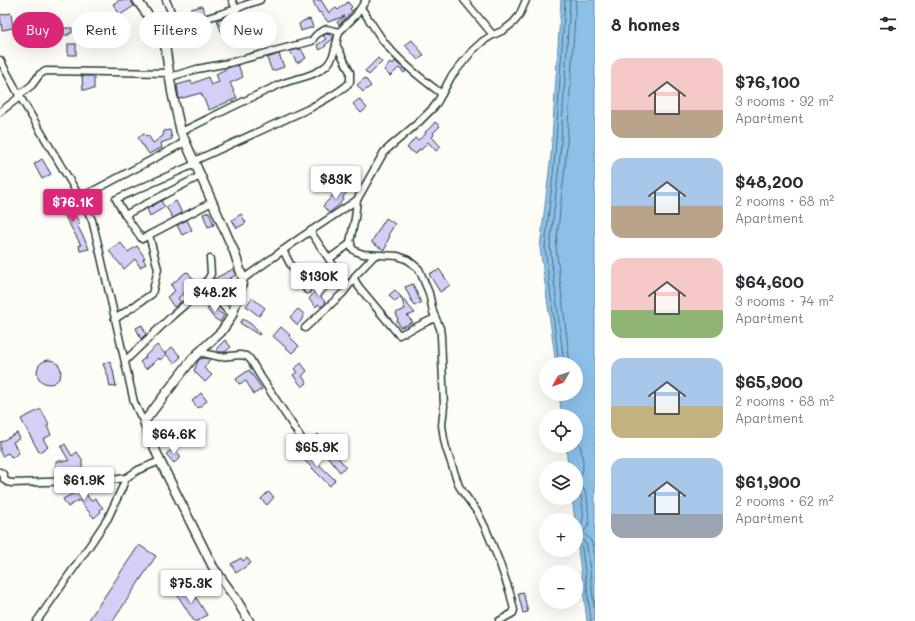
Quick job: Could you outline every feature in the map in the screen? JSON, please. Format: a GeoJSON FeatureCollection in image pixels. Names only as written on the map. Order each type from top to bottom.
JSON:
{"type":"FeatureCollection","features":[{"type":"Feature","properties":{"kind":"street"},"geometry":{"type":"LineString","coordinates":[[138,0],[146,12]]}},
{"type":"Feature","properties":{"kind":"street"},"geometry":{"type":"LineString","coordinates":[[166,0],[171,12]]}},
{"type":"Feature","properties":{"kind":"street"},"geometry":{"type":"LineString","coordinates":[[232,0],[236,9]]}},
{"type":"Feature","properties":{"kind":"street"},"geometry":{"type":"LineString","coordinates":[[212,16],[260,0]]}},
{"type":"Feature","properties":{"kind":"street"},"geometry":{"type":"LineString","coordinates":[[181,132],[283,83],[313,74],[326,66],[331,60],[339,32],[356,15],[366,0]]}},
{"type":"Feature","properties":{"kind":"street"},"geometry":{"type":"LineString","coordinates":[[464,0],[493,35]]}},
{"type":"Feature","properties":{"kind":"street"},"geometry":{"type":"LineString","coordinates":[[499,621],[511,615],[514,610],[499,561],[486,530],[478,513],[460,486],[446,448],[442,425],[444,406],[441,336],[440,328],[433,312],[429,293],[419,269],[408,260],[398,256],[363,254],[355,251],[352,248],[351,236],[357,200],[384,152],[426,115],[438,101],[464,59],[478,45],[513,24],[526,0]]}},
{"type":"Feature","properties":{"kind":"street"},"geometry":{"type":"LineString","coordinates":[[361,8],[383,41],[397,56],[442,94]]}},
{"type":"Feature","properties":{"kind":"street"},"geometry":{"type":"LineString","coordinates":[[0,112],[35,82],[40,74],[46,71],[170,75],[229,63],[312,42],[319,32],[327,29],[339,32]]}},
{"type":"Feature","properties":{"kind":"street"},"geometry":{"type":"LineString","coordinates":[[212,202],[142,239],[116,199],[308,109],[347,86],[350,82],[350,72],[336,44]]}},
{"type":"Feature","properties":{"kind":"street"},"geometry":{"type":"LineString","coordinates":[[144,422],[198,352],[221,332],[232,315],[243,279],[234,250],[181,132],[172,92],[166,48]]}},
{"type":"Feature","properties":{"kind":"street"},"geometry":{"type":"LineString","coordinates":[[0,60],[92,220],[134,402],[160,461],[213,567],[236,599],[248,621]]}},
{"type":"Feature","properties":{"kind":"street"},"geometry":{"type":"LineString","coordinates":[[80,198],[185,142]]}},
{"type":"Feature","properties":{"kind":"street"},"geometry":{"type":"LineString","coordinates":[[125,215],[200,176]]}},
{"type":"Feature","properties":{"kind":"street"},"geometry":{"type":"LineString","coordinates":[[243,279],[310,231],[357,200]]}},
{"type":"Feature","properties":{"kind":"street"},"geometry":{"type":"LineString","coordinates":[[310,231],[348,286]]}},
{"type":"Feature","properties":{"kind":"street"},"geometry":{"type":"LineString","coordinates":[[115,319],[152,294],[158,269],[149,235]]}},
{"type":"Feature","properties":{"kind":"street"},"geometry":{"type":"LineString","coordinates":[[329,259],[351,244]]}},
{"type":"Feature","properties":{"kind":"street"},"geometry":{"type":"LineString","coordinates":[[283,250],[307,290]]}},
{"type":"Feature","properties":{"kind":"street"},"geometry":{"type":"LineString","coordinates":[[305,328],[337,298],[375,255]]}},
{"type":"Feature","properties":{"kind":"street"},"geometry":{"type":"LineString","coordinates":[[210,259],[211,274],[205,284],[209,292],[232,315]]}},
{"type":"Feature","properties":{"kind":"street"},"geometry":{"type":"LineString","coordinates":[[354,279],[399,335],[435,318]]}},
{"type":"Feature","properties":{"kind":"street"},"geometry":{"type":"LineString","coordinates":[[125,361],[194,297],[201,300],[209,292]]}},
{"type":"Feature","properties":{"kind":"street"},"geometry":{"type":"LineString","coordinates":[[198,352],[220,357],[240,355],[246,356],[250,359],[306,447]]}},
{"type":"Feature","properties":{"kind":"street"},"geometry":{"type":"LineString","coordinates":[[0,472],[4,475],[4,479],[7,482],[12,483],[111,480],[126,478],[138,470],[160,461]]}},
{"type":"Feature","properties":{"kind":"street"},"geometry":{"type":"LineString","coordinates":[[37,621],[108,518],[126,478]]}},
{"type":"Feature","properties":{"kind":"water"},"geometry":{"type":"Polygon","coordinates":[[[561,0],[595,0],[595,621],[587,621],[583,589],[583,565],[580,565],[579,557],[583,557],[583,513],[574,513],[573,505],[583,505],[583,461],[567,461],[567,453],[583,453],[583,409],[561,409],[560,401],[583,401],[583,357],[555,357],[540,247],[551,155],[561,0]]]}},
{"type":"Feature","properties":{"kind":"building"},"geometry":{"type":"Polygon","coordinates":[[[120,0],[130,0],[134,6],[125,12],[118,12],[113,4],[120,0]]]}},
{"type":"Feature","properties":{"kind":"building"},"geometry":{"type":"Polygon","coordinates":[[[316,0],[321,0],[329,13],[336,8],[338,10],[348,2],[352,7],[350,9],[352,11],[355,8],[339,25],[337,22],[345,16],[328,22],[320,12],[319,13],[313,2],[316,0]]]}},
{"type":"Feature","properties":{"kind":"building"},"geometry":{"type":"Polygon","coordinates":[[[202,6],[204,12],[192,12],[191,9],[202,6]]]}},
{"type":"Feature","properties":{"kind":"building"},"geometry":{"type":"Polygon","coordinates":[[[11,13],[12,28],[2,30],[0,15],[11,13]]]}},
{"type":"Feature","properties":{"kind":"building"},"geometry":{"type":"Polygon","coordinates":[[[220,19],[220,28],[217,20],[220,19]]]}},
{"type":"Feature","properties":{"kind":"building"},"geometry":{"type":"Polygon","coordinates":[[[310,19],[313,27],[301,31],[299,24],[310,19]]]}},
{"type":"Feature","properties":{"kind":"building"},"geometry":{"type":"Polygon","coordinates":[[[64,28],[72,28],[72,33],[69,33],[69,35],[64,35],[64,28]]]}},
{"type":"Feature","properties":{"kind":"building"},"geometry":{"type":"Polygon","coordinates":[[[326,34],[331,35],[333,39],[320,50],[317,45],[326,39],[323,36],[326,34]]]}},
{"type":"Feature","properties":{"kind":"building"},"geometry":{"type":"Polygon","coordinates":[[[412,40],[424,55],[418,60],[405,45],[412,40]]]}},
{"type":"Feature","properties":{"kind":"building"},"geometry":{"type":"Polygon","coordinates":[[[68,44],[72,44],[72,48],[76,48],[76,55],[68,55],[68,44]]]}},
{"type":"Feature","properties":{"kind":"building"},"geometry":{"type":"Polygon","coordinates":[[[301,49],[306,58],[297,63],[290,51],[301,49]]]}},
{"type":"Feature","properties":{"kind":"building"},"geometry":{"type":"Polygon","coordinates":[[[279,54],[284,67],[272,71],[267,58],[279,54]]]}},
{"type":"Feature","properties":{"kind":"building"},"geometry":{"type":"Polygon","coordinates":[[[378,58],[382,62],[369,75],[365,71],[378,58]]]}},
{"type":"Feature","properties":{"kind":"building"},"geometry":{"type":"Polygon","coordinates":[[[395,61],[406,71],[404,73],[399,68],[390,76],[384,70],[390,63],[392,65],[395,61]]]}},
{"type":"Feature","properties":{"kind":"building"},"geometry":{"type":"Polygon","coordinates":[[[238,65],[243,77],[230,83],[237,98],[209,110],[201,93],[179,99],[177,85],[191,81],[192,84],[208,77],[211,85],[219,82],[216,74],[238,65]]]}},
{"type":"Feature","properties":{"kind":"building"},"geometry":{"type":"Polygon","coordinates":[[[82,76],[94,76],[94,89],[83,90],[82,76]]]}},
{"type":"Feature","properties":{"kind":"building"},"geometry":{"type":"Polygon","coordinates":[[[365,78],[371,86],[363,92],[357,85],[365,78]]]}},
{"type":"Feature","properties":{"kind":"building"},"geometry":{"type":"Polygon","coordinates":[[[359,99],[367,108],[361,113],[353,104],[359,99]]]}},
{"type":"Feature","properties":{"kind":"building"},"geometry":{"type":"Polygon","coordinates":[[[435,122],[440,126],[433,133],[434,135],[432,137],[441,147],[436,151],[428,142],[421,150],[419,149],[416,154],[407,148],[415,138],[418,140],[426,134],[425,132],[435,122]]]}},
{"type":"Feature","properties":{"kind":"building"},"geometry":{"type":"Polygon","coordinates":[[[170,130],[172,139],[161,143],[162,148],[149,154],[138,137],[144,134],[146,136],[148,135],[153,143],[163,136],[164,131],[170,130]]]}},
{"type":"Feature","properties":{"kind":"building"},"geometry":{"type":"Polygon","coordinates":[[[42,159],[51,174],[42,179],[34,164],[42,159]]]}},
{"type":"Feature","properties":{"kind":"building"},"geometry":{"type":"Polygon","coordinates":[[[341,186],[348,191],[339,205],[329,213],[323,206],[341,186]]]}},
{"type":"Feature","properties":{"kind":"building"},"geometry":{"type":"Polygon","coordinates":[[[65,198],[80,224],[77,225],[89,249],[80,251],[79,245],[81,245],[57,202],[65,198]]]}},
{"type":"Feature","properties":{"kind":"building"},"geometry":{"type":"Polygon","coordinates":[[[161,201],[165,207],[150,216],[147,209],[161,201]]]}},
{"type":"Feature","properties":{"kind":"building"},"geometry":{"type":"Polygon","coordinates":[[[176,201],[182,213],[173,218],[166,207],[176,201]]]}},
{"type":"Feature","properties":{"kind":"building"},"geometry":{"type":"Polygon","coordinates":[[[209,212],[214,225],[208,227],[203,214],[209,212]]]}},
{"type":"Feature","properties":{"kind":"building"},"geometry":{"type":"Polygon","coordinates":[[[241,214],[246,223],[237,228],[232,220],[241,214]]]}},
{"type":"Feature","properties":{"kind":"building"},"geometry":{"type":"Polygon","coordinates":[[[386,218],[395,224],[388,235],[390,236],[384,250],[372,243],[372,241],[386,218]]]}},
{"type":"Feature","properties":{"kind":"building"},"geometry":{"type":"Polygon","coordinates":[[[187,220],[192,230],[182,235],[177,225],[187,220]]]}},
{"type":"Feature","properties":{"kind":"building"},"geometry":{"type":"Polygon","coordinates":[[[120,242],[128,252],[137,246],[145,258],[143,259],[146,264],[140,267],[135,259],[124,269],[109,251],[120,242]]]}},
{"type":"Feature","properties":{"kind":"building"},"geometry":{"type":"Polygon","coordinates":[[[309,267],[317,278],[311,282],[308,282],[301,272],[309,267]]]}},
{"type":"Feature","properties":{"kind":"building"},"geometry":{"type":"Polygon","coordinates":[[[233,269],[236,275],[215,286],[212,280],[233,269]]]}},
{"type":"Feature","properties":{"kind":"building"},"geometry":{"type":"Polygon","coordinates":[[[439,269],[450,285],[440,292],[429,274],[435,271],[436,272],[439,269]]]}},
{"type":"Feature","properties":{"kind":"building"},"geometry":{"type":"Polygon","coordinates":[[[186,272],[188,272],[199,287],[193,291],[191,287],[178,298],[181,302],[174,307],[167,297],[175,291],[171,285],[186,272]]]}},
{"type":"Feature","properties":{"kind":"building"},"geometry":{"type":"Polygon","coordinates":[[[413,284],[421,303],[414,306],[405,287],[413,284]]]}},
{"type":"Feature","properties":{"kind":"building"},"geometry":{"type":"Polygon","coordinates":[[[324,285],[328,289],[321,297],[326,303],[321,307],[318,304],[316,307],[309,299],[315,291],[317,293],[324,285]]]}},
{"type":"Feature","properties":{"kind":"building"},"geometry":{"type":"Polygon","coordinates":[[[395,290],[415,313],[407,316],[413,322],[402,327],[400,327],[397,320],[396,313],[405,309],[401,297],[395,302],[389,295],[395,290]]]}},
{"type":"Feature","properties":{"kind":"building"},"geometry":{"type":"Polygon","coordinates":[[[252,298],[265,308],[259,316],[246,306],[252,298]]]}},
{"type":"Feature","properties":{"kind":"building"},"geometry":{"type":"Polygon","coordinates":[[[213,304],[219,312],[224,315],[220,322],[214,318],[207,309],[213,304]]]}},
{"type":"Feature","properties":{"kind":"building"},"geometry":{"type":"Polygon","coordinates":[[[298,309],[304,314],[301,321],[297,325],[290,317],[298,309]]]}},
{"type":"Feature","properties":{"kind":"building"},"geometry":{"type":"Polygon","coordinates":[[[243,319],[251,324],[260,334],[259,335],[240,323],[243,319]]]}},
{"type":"Feature","properties":{"kind":"building"},"geometry":{"type":"Polygon","coordinates":[[[142,325],[146,334],[141,339],[136,328],[142,325]]]}},
{"type":"Feature","properties":{"kind":"building"},"geometry":{"type":"Polygon","coordinates":[[[281,327],[299,346],[292,353],[273,336],[281,327]]]}},
{"type":"Feature","properties":{"kind":"building"},"geometry":{"type":"Polygon","coordinates":[[[225,340],[231,347],[225,352],[219,352],[216,349],[225,340]]]}},
{"type":"Feature","properties":{"kind":"building"},"geometry":{"type":"Polygon","coordinates":[[[157,345],[166,355],[160,360],[159,358],[146,369],[140,362],[157,345]]]}},
{"type":"Feature","properties":{"kind":"building"},"geometry":{"type":"Polygon","coordinates":[[[172,347],[181,357],[174,363],[165,353],[172,347]]]}},
{"type":"Feature","properties":{"kind":"building"},"geometry":{"type":"Polygon","coordinates":[[[205,358],[210,359],[204,368],[212,375],[205,382],[194,371],[198,361],[205,358]]]}},
{"type":"Feature","properties":{"kind":"building"},"geometry":{"type":"Polygon","coordinates":[[[49,360],[58,363],[61,372],[58,381],[49,384],[40,381],[37,372],[40,363],[49,360]]]}},
{"type":"Feature","properties":{"kind":"building"},"geometry":{"type":"Polygon","coordinates":[[[110,361],[116,386],[110,387],[108,376],[103,364],[110,361]]]}},
{"type":"Feature","properties":{"kind":"building"},"geometry":{"type":"Polygon","coordinates":[[[301,363],[307,371],[302,376],[307,383],[302,387],[293,375],[297,372],[294,369],[301,363]]]}},
{"type":"Feature","properties":{"kind":"building"},"geometry":{"type":"Polygon","coordinates":[[[249,370],[262,389],[254,394],[246,381],[239,384],[236,379],[249,370]]]}},
{"type":"Feature","properties":{"kind":"building"},"geometry":{"type":"Polygon","coordinates":[[[201,393],[207,401],[198,408],[192,401],[201,393]]]}},
{"type":"Feature","properties":{"kind":"building"},"geometry":{"type":"Polygon","coordinates":[[[41,409],[49,425],[47,426],[51,435],[43,439],[48,447],[39,452],[21,419],[41,409]]]}},
{"type":"Feature","properties":{"kind":"building"},"geometry":{"type":"Polygon","coordinates":[[[17,433],[20,438],[13,442],[19,453],[12,458],[8,453],[2,456],[0,451],[0,442],[17,433]]]}},
{"type":"Feature","properties":{"kind":"building"},"geometry":{"type":"Polygon","coordinates":[[[318,434],[346,467],[340,472],[313,439],[318,434]]]}},
{"type":"Feature","properties":{"kind":"building"},"geometry":{"type":"Polygon","coordinates":[[[65,444],[72,456],[77,452],[82,459],[82,469],[56,469],[56,461],[69,461],[61,447],[65,444]]]}},
{"type":"Feature","properties":{"kind":"building"},"geometry":{"type":"Polygon","coordinates":[[[174,448],[181,457],[174,463],[166,454],[174,448]]]}},
{"type":"Feature","properties":{"kind":"building"},"geometry":{"type":"Polygon","coordinates":[[[303,449],[335,480],[330,486],[298,454],[303,449]]]}},
{"type":"Feature","properties":{"kind":"building"},"geometry":{"type":"Polygon","coordinates":[[[80,485],[91,501],[95,498],[103,508],[94,518],[79,500],[68,507],[63,499],[74,493],[70,487],[80,485]]]}},
{"type":"Feature","properties":{"kind":"building"},"geometry":{"type":"Polygon","coordinates":[[[268,492],[274,497],[267,505],[261,499],[268,492]]]}},
{"type":"Feature","properties":{"kind":"building"},"geometry":{"type":"Polygon","coordinates":[[[139,545],[156,556],[113,621],[88,621],[139,545]]]}},
{"type":"Feature","properties":{"kind":"building"},"geometry":{"type":"Polygon","coordinates":[[[241,558],[243,561],[247,558],[251,563],[236,573],[231,564],[241,558]]]}},
{"type":"Feature","properties":{"kind":"building"},"geometry":{"type":"Polygon","coordinates":[[[188,585],[207,615],[198,621],[194,621],[176,593],[188,585]]]}},
{"type":"Feature","properties":{"kind":"building"},"geometry":{"type":"Polygon","coordinates":[[[523,592],[528,612],[523,613],[518,593],[523,592]]]}}]}
